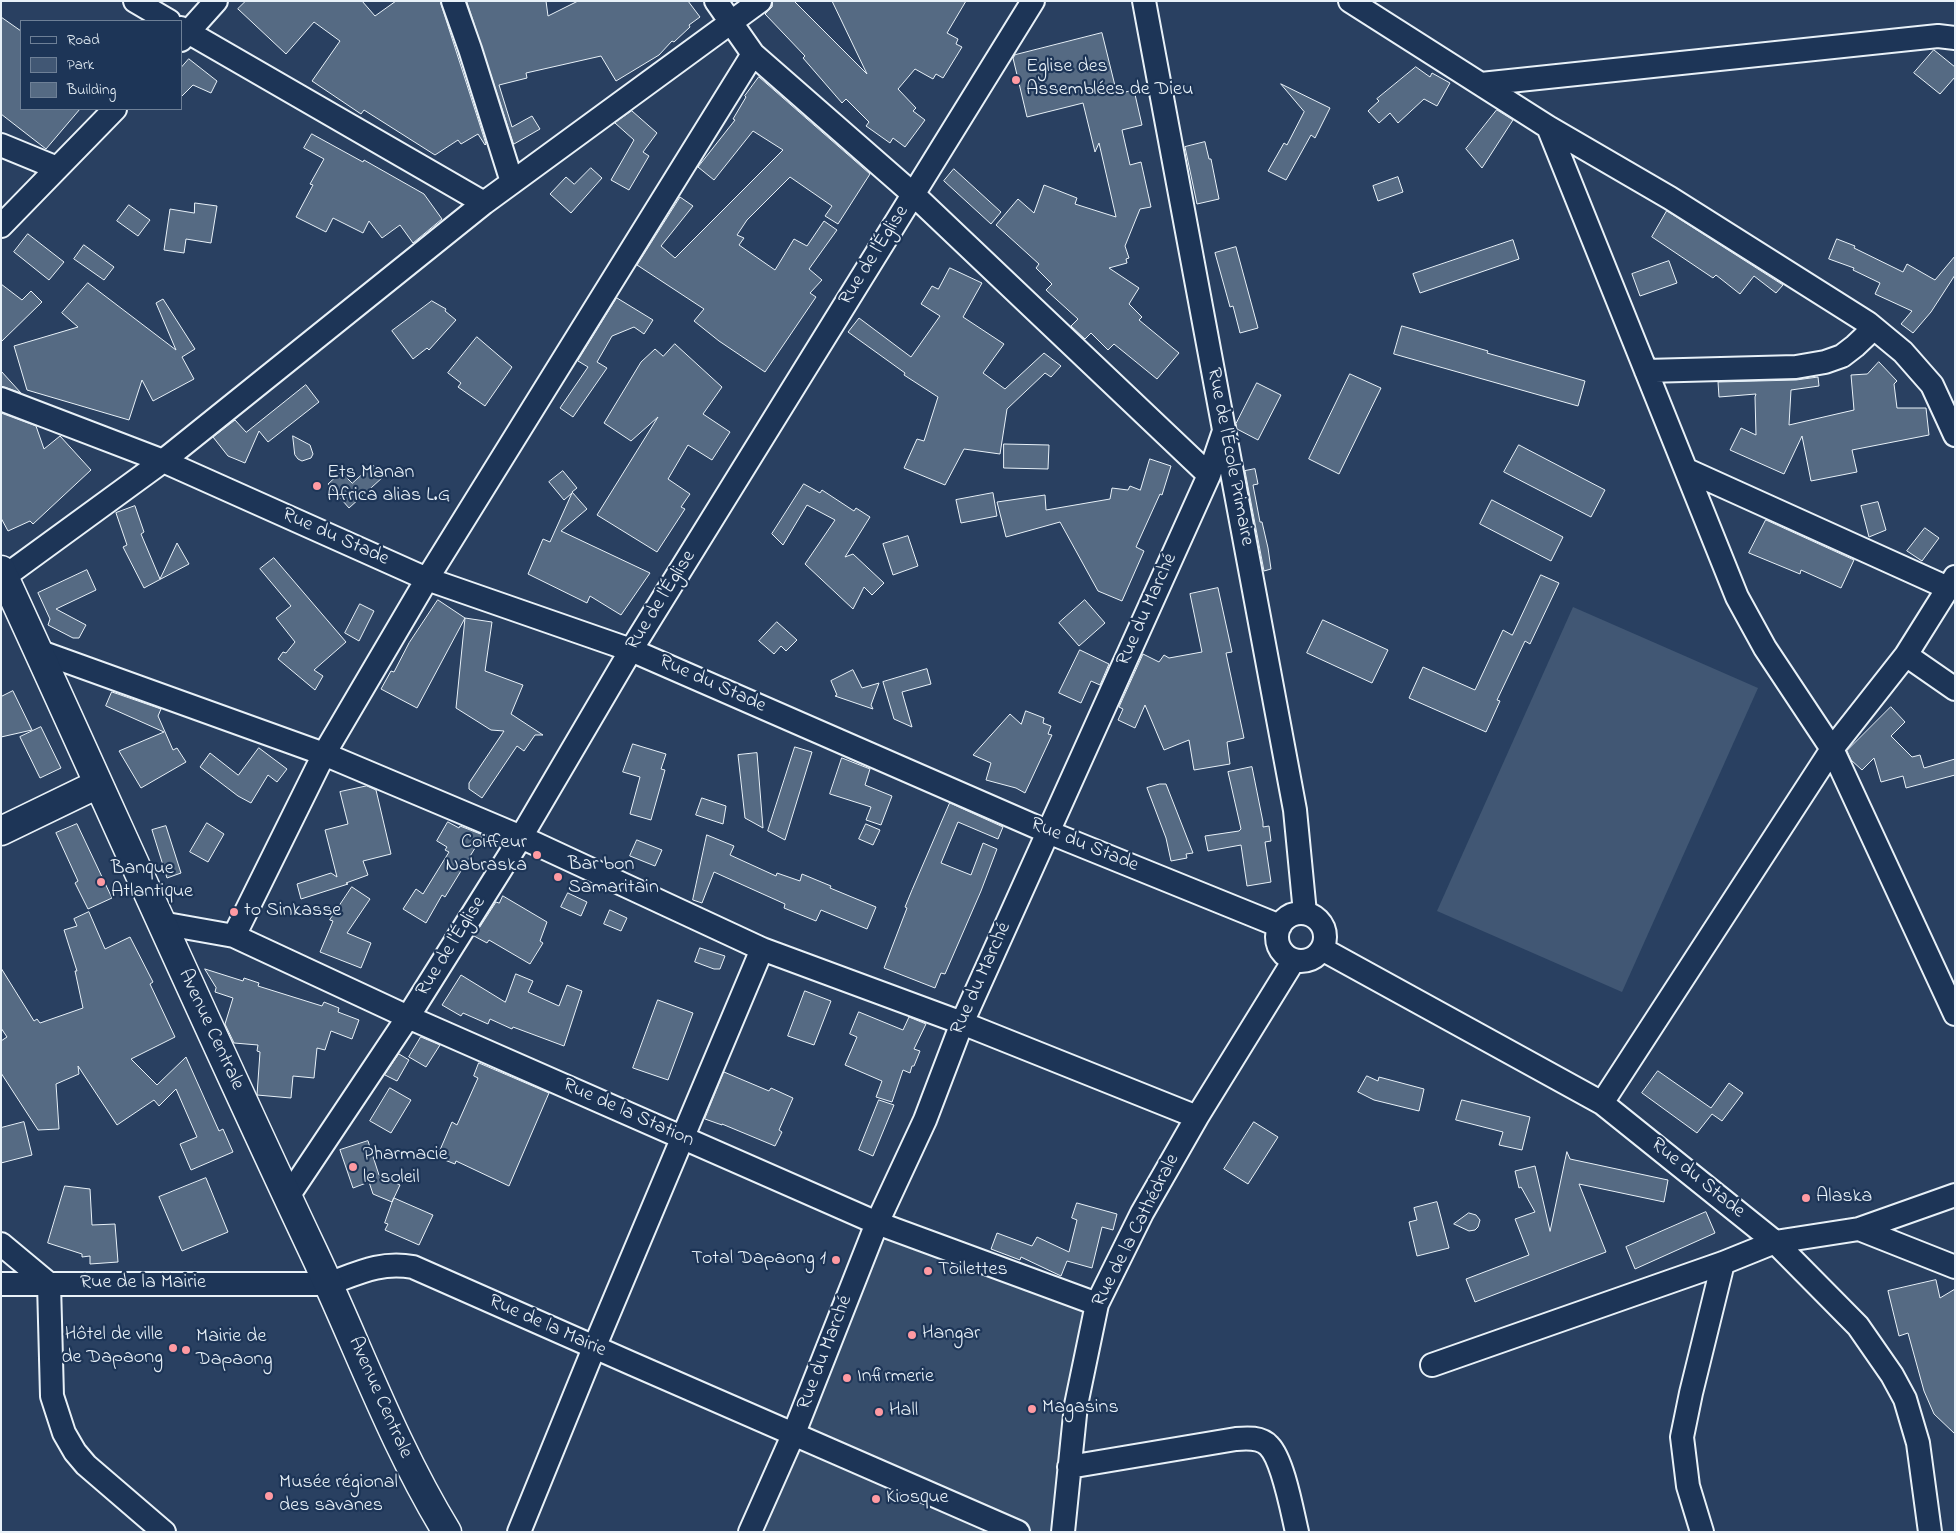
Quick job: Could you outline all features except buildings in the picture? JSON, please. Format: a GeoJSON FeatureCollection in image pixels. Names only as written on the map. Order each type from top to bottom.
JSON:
{"type":"FeatureCollection","features":[{"type":"Feature","properties":{"kind":"main road","name":"Avenue Centrale"},"geometry":{"type":"LineString","coordinates":[[3,574],[161,923],[328,1284],[420,1489],[435,1532]]}},
{"type":"Feature","properties":{"kind":"main road"},"geometry":{"type":"LineString","coordinates":[[1,831],[98,784]]}},
{"type":"Feature","properties":{"kind":"main road","name":"Avenue Centrale"},"geometry":{"type":"LineString","coordinates":[[420,1489],[446,1532]]}},
{"type":"Feature","properties":{"kind":"street"},"geometry":{"type":"LineString","coordinates":[[135,1],[167,20]]}},
{"type":"Feature","properties":{"kind":"street"},"geometry":{"type":"LineString","coordinates":[[216,1],[184,34],[484,202]]}},
{"type":"Feature","properties":{"kind":"street"},"geometry":{"type":"LineString","coordinates":[[453,1],[512,182]]}},
{"type":"Feature","properties":{"kind":"street"},"geometry":{"type":"LineString","coordinates":[[716,1],[753,54],[914,194],[1209,475]]}},
{"type":"Feature","properties":{"kind":"street"},"geometry":{"type":"LineString","coordinates":[[3,574],[163,461],[484,202],[760,1]]}},
{"type":"Feature","properties":{"kind":"street","name":"Rue de l'Église"},"geometry":{"type":"LineString","coordinates":[[288,1198],[408,1017],[520,837],[631,650],[1033,1]]}},
{"type":"Feature","properties":{"kind":"street","name":"Rue de l'École Primaire"},"geometry":{"type":"LineString","coordinates":[[1144,1],[1295,810],[1305,913]]}},
{"type":"Feature","properties":{"kind":"street"},"geometry":{"type":"LineString","coordinates":[[1350,1],[1548,127],[1670,198],[1874,328],[1903,352],[1932,386],[1955,435]]}},
{"type":"Feature","properties":{"kind":"street"},"geometry":{"type":"LineString","coordinates":[[1481,84],[1938,36],[1955,38]]}},
{"type":"Feature","properties":{"kind":"street"},"geometry":{"type":"LineString","coordinates":[[234,936],[324,754],[427,579],[753,54]]}},
{"type":"Feature","properties":{"kind":"street"},"geometry":{"type":"LineString","coordinates":[[1,226],[114,110]]}},
{"type":"Feature","properties":{"kind":"street"},"geometry":{"type":"LineString","coordinates":[[1548,127],[1737,597],[1765,648],[1832,749],[1955,1014]]}},
{"type":"Feature","properties":{"kind":"street"},"geometry":{"type":"LineString","coordinates":[[1,145],[57,168]]}},
{"type":"Feature","properties":{"kind":"street"},"geometry":{"type":"LineString","coordinates":[[1646,372],[1796,367],[1825,362],[1842,356],[1856,346],[1874,328]]}},
{"type":"Feature","properties":{"kind":"street","name":"Rue du Stade"},"geometry":{"type":"LineString","coordinates":[[1,399],[163,461],[427,579],[631,650],[1048,832],[1280,926]]}},
{"type":"Feature","properties":{"kind":"street","name":"Rue du Marché"},"geometry":{"type":"LineString","coordinates":[[750,1532],[794,1433],[876,1223],[925,1120],[962,1023],[1209,475],[1224,431]]}},
{"type":"Feature","properties":{"kind":"street"},"geometry":{"type":"LineString","coordinates":[[1602,1102],[1832,749],[1906,655],[1951,582],[1687,470]]}},
{"type":"Feature","properties":{"kind":"street"},"geometry":{"type":"LineString","coordinates":[[38,651],[324,754],[520,837],[762,949],[962,1023],[1197,1117]]}},
{"type":"Feature","properties":{"kind":"street"},"geometry":{"type":"LineString","coordinates":[[1906,655],[1955,689]]}},
{"type":"Feature","properties":{"kind":"street"},"geometry":{"type":"LineString","coordinates":[[1297,913],[1305,913],[1312,916],[1323,927],[1325,942],[1322,949],[1310,959],[1294,960],[1287,956],[1278,942],[1277,934],[1280,926],[1290,916],[1297,913]]}},
{"type":"Feature","properties":{"kind":"street","name":"Rue de la Station"},"geometry":{"type":"LineString","coordinates":[[161,923],[234,936],[408,1017],[876,1223],[1097,1304]]}},
{"type":"Feature","properties":{"kind":"street"},"geometry":{"type":"LineString","coordinates":[[519,1532],[594,1348],[762,949]]}},
{"type":"Feature","properties":{"kind":"street","name":"Rue du Stade"},"geometry":{"type":"LineString","coordinates":[[1322,949],[1602,1102],[1775,1242],[1858,1326],[1892,1375],[1905,1399],[1918,1442],[1930,1532]]}},
{"type":"Feature","properties":{"kind":"street","name":"Rue de la Cathédrale"},"geometry":{"type":"LineString","coordinates":[[1063,1532],[1068,1467],[1076,1405],[1097,1304],[1142,1213],[1197,1117],[1294,960]]}},
{"type":"Feature","properties":{"kind":"street"},"geometry":{"type":"LineString","coordinates":[[1432,1365],[1724,1264],[1775,1242],[1859,1229],[1955,1195]]}},
{"type":"Feature","properties":{"kind":"street"},"geometry":{"type":"LineString","coordinates":[[1859,1229],[1955,1267]]}},
{"type":"Feature","properties":{"kind":"street"},"geometry":{"type":"LineString","coordinates":[[1,1244],[49,1284],[52,1396],[64,1434],[74,1452],[86,1465],[164,1532]]}},
{"type":"Feature","properties":{"kind":"street","name":"Rue de la Mairie"},"geometry":{"type":"LineString","coordinates":[[1,1284],[328,1284],[369,1268],[385,1264],[400,1264],[413,1267],[594,1348],[794,1433],[1018,1532]]}},
{"type":"Feature","properties":{"kind":"street"},"geometry":{"type":"LineString","coordinates":[[1702,1532],[1688,1486],[1682,1437],[1691,1393],[1724,1264]]}},
{"type":"Feature","properties":{"kind":"street"},"geometry":{"type":"LineString","coordinates":[[1068,1467],[1236,1439],[1248,1438],[1261,1441],[1270,1446],[1278,1460],[1298,1532]]}},
{"type":"Feature","properties":{"kind":"shaded area"},"geometry":{"type":"Polygon","coordinates":[[[877,1223],[1090,1309],[1058,1532],[750,1532],[877,1223]]]}},
{"type":"Feature","properties":{"kind":"green space"},"geometry":{"type":"Polygon","coordinates":[[[1573,607],[1758,688],[1622,992],[1437,911],[1573,607]]]}},
{"type":"Feature","properties":{"kind":"place","name":"Eglise des Assemblées de Dieu"},"geometry":{"type":"Point","coordinates":[1016,80]}},
{"type":"Feature","properties":{"kind":"place","name":"Ets Manan Africa alias L.G"},"geometry":{"type":"Point","coordinates":[317,486]}},
{"type":"Feature","properties":{"kind":"place","name":"Coiffeur Nabraska"},"geometry":{"type":"Point","coordinates":[537,855]}},
{"type":"Feature","properties":{"kind":"place","name":"Bar bon Samaritain"},"geometry":{"type":"Point","coordinates":[558,877]}},
{"type":"Feature","properties":{"kind":"place","name":"Banque Atlantique"},"geometry":{"type":"Point","coordinates":[101,882]}},
{"type":"Feature","properties":{"kind":"place","name":"to Sinkasse"},"geometry":{"type":"Point","coordinates":[234,912]}},
{"type":"Feature","properties":{"kind":"place","name":"Pharmacie le soleil"},"geometry":{"type":"Point","coordinates":[353,1167]}},
{"type":"Feature","properties":{"kind":"place","name":"Alaska"},"geometry":{"type":"Point","coordinates":[1806,1198]}},
{"type":"Feature","properties":{"kind":"place","name":"Total Dapaong 1"},"geometry":{"type":"Point","coordinates":[836,1260]}},
{"type":"Feature","properties":{"kind":"place","name":"Toilettes"},"geometry":{"type":"Point","coordinates":[928,1271]}},
{"type":"Feature","properties":{"kind":"place","name":"Hangar"},"geometry":{"type":"Point","coordinates":[912,1335]}},
{"type":"Feature","properties":{"kind":"place","name":"Hôtel de ville de Dapaong"},"geometry":{"type":"Point","coordinates":[173,1348]}},
{"type":"Feature","properties":{"kind":"place","name":"Mairie de Dapaong"},"geometry":{"type":"Point","coordinates":[186,1350]}},
{"type":"Feature","properties":{"kind":"place","name":"Infirmerie"},"geometry":{"type":"Point","coordinates":[847,1378]}},
{"type":"Feature","properties":{"kind":"place","name":"Magasins"},"geometry":{"type":"Point","coordinates":[1032,1409]}},
{"type":"Feature","properties":{"kind":"place","name":"Hall"},"geometry":{"type":"Point","coordinates":[879,1412]}},
{"type":"Feature","properties":{"kind":"place","name":"Musée régional des savanes"},"geometry":{"type":"Point","coordinates":[269,1496]}},
{"type":"Feature","properties":{"kind":"place","name":"Kiosque"},"geometry":{"type":"Point","coordinates":[876,1499]}}]}
